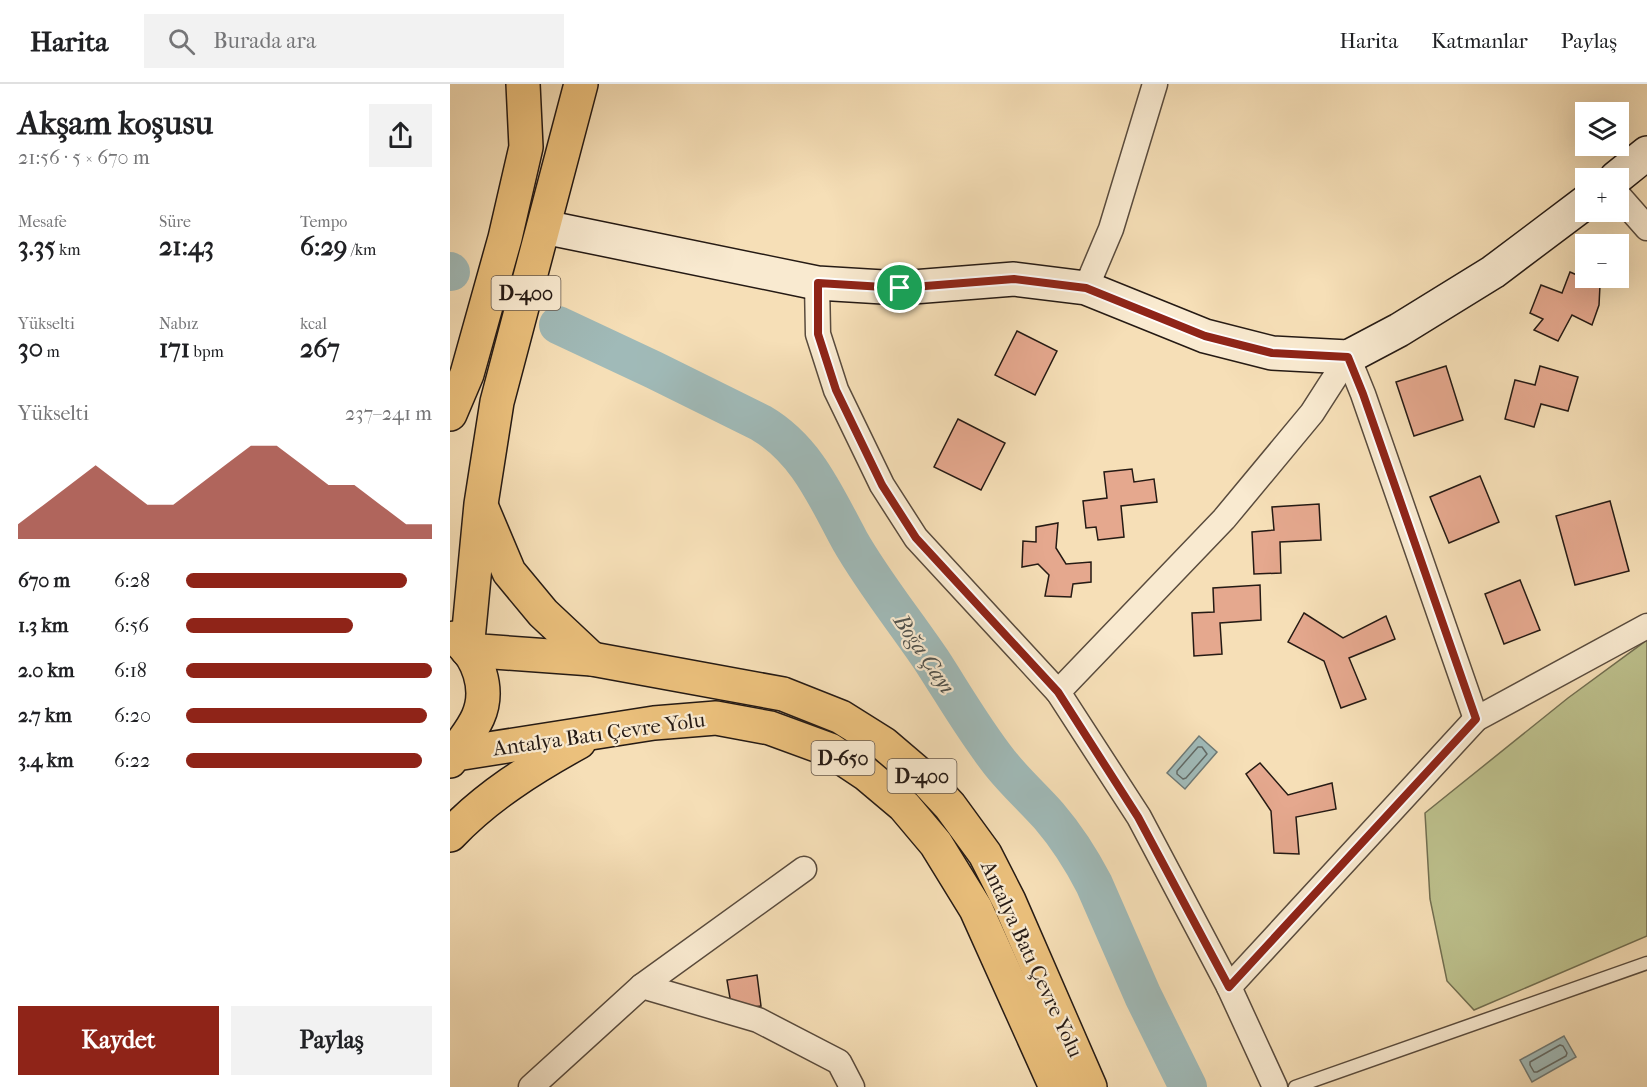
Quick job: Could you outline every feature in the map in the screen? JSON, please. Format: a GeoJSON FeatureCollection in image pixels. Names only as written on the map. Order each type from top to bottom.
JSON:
{"type":"FeatureCollection","features":[{"type":"Feature","properties":{"kind":"highway","name":"D-400"},"geometry":{"type":"LineString","coordinates":[[450,414],[467,374],[526,147],[523,84]]}},
{"type":"Feature","properties":{"kind":"highway","name":"D-400"},"geometry":{"type":"LineString","coordinates":[[481,504],[497,402],[581,84]]}},
{"type":"Feature","properties":{"kind":"highway"},"geometry":{"type":"LineString","coordinates":[[451,757],[479,716],[483,693],[478,668],[459,643],[481,504]]}},
{"type":"Feature","properties":{"kind":"highway"},"geometry":{"type":"LineString","coordinates":[[481,504],[509,572],[543,613],[592,659]]}},
{"type":"Feature","properties":{"kind":"highway","name":"Antalya Batı Çevre Yolu"},"geometry":{"type":"LineString","coordinates":[[459,643],[592,659],[783,694],[841,717],[884,744],[925,779],[950,806],[985,855],[1009,901],[1090,1087]]}},
{"type":"Feature","properties":{"kind":"highway","name":"Antalya Batı Çevre Yolu"},"geometry":{"type":"LineString","coordinates":[[451,757],[654,723],[716,718],[770,729],[830,750],[866,774],[904,806],[936,844],[970,900],[1056,1087]]}},
{"type":"Feature","properties":{"kind":"highway"},"geometry":{"type":"LineString","coordinates":[[450,835],[466,818],[502,788],[549,759],[600,732]]}},
{"type":"Feature","properties":{"kind":"street"},"geometry":{"type":"LineString","coordinates":[[1086,288],[1111,229],[1155,84]]}},
{"type":"Feature","properties":{"kind":"street"},"geometry":{"type":"LineString","coordinates":[[1628,168],[1647,153]]}},
{"type":"Feature","properties":{"kind":"street"},"geometry":{"type":"LineString","coordinates":[[1629,208],[1647,228]]}},
{"type":"Feature","properties":{"kind":"street"},"geometry":{"type":"LineString","coordinates":[[1058,692],[1224,519],[1312,413],[1348,357],[1398,330],[1493,272],[1575,210]]}},
{"type":"Feature","properties":{"kind":"street"},"geometry":{"type":"LineString","coordinates":[[544,227],[818,283],[900,288],[1014,279],[1086,288],[1205,336],[1272,353],[1348,357]]}},
{"type":"Feature","properties":{"kind":"street"},"geometry":{"type":"LineString","coordinates":[[818,283],[818,334],[836,390],[882,485],[916,538],[1058,692],[1138,817],[1229,987],[1275,1087]]}},
{"type":"Feature","properties":{"kind":"street"},"geometry":{"type":"LineString","coordinates":[[1348,357],[1363,394],[1476,719]]}},
{"type":"Feature","properties":{"kind":"street"},"geometry":{"type":"LineString","coordinates":[[1229,987],[1476,719],[1647,626]]}},
{"type":"Feature","properties":{"kind":"street"},"geometry":{"type":"LineString","coordinates":[[531,1087],[642,986],[804,870]]}},
{"type":"Feature","properties":{"kind":"street"},"geometry":{"type":"LineString","coordinates":[[642,986],[758,1020],[839,1062],[852,1087]]}},
{"type":"Feature","properties":{"kind":"lane"},"geometry":{"type":"LineString","coordinates":[[1295,1087],[1647,963]]}},
{"type":"Feature","properties":{"kind":"green space"},"geometry":{"type":"Polygon","coordinates":[[[1647,640],[1647,936],[1474,1010],[1447,981],[1430,899],[1425,813],[1568,698],[1647,640]]]}},
{"type":"Feature","properties":{"kind":"water"},"geometry":{"type":"Polygon","coordinates":[[[1199,736],[1217,752],[1185,789],[1167,773],[1199,736]]]}},
{"type":"Feature","properties":{"kind":"water"},"geometry":{"type":"Polygon","coordinates":[[[1564,1036],[1576,1057],[1532,1082],[1520,1060],[1564,1036]]]}},
{"type":"Feature","properties":{"kind":"building"},"geometry":{"type":"Polygon","coordinates":[[[1570,272],[1575,274],[1575,288],[1600,288],[1599,305],[1592,325],[1572,315],[1558,341],[1534,330],[1543,319],[1530,313],[1541,285],[1562,293],[1570,272]]]}},
{"type":"Feature","properties":{"kind":"building"},"geometry":{"type":"Polygon","coordinates":[[[1017,331],[1057,351],[1035,395],[995,375],[1017,331]]]}},
{"type":"Feature","properties":{"kind":"building"},"geometry":{"type":"Polygon","coordinates":[[[1446,366],[1463,420],[1414,436],[1396,382],[1446,366]]]}},
{"type":"Feature","properties":{"kind":"building"},"geometry":{"type":"Polygon","coordinates":[[[1540,366],[1578,377],[1568,411],[1541,404],[1534,427],[1505,419],[1515,380],[1535,385],[1540,366]]]}},
{"type":"Feature","properties":{"kind":"building"},"geometry":{"type":"Polygon","coordinates":[[[958,419],[1005,443],[981,490],[934,467],[958,419]]]}},
{"type":"Feature","properties":{"kind":"building"},"geometry":{"type":"Polygon","coordinates":[[[1132,469],[1134,482],[1154,479],[1157,502],[1121,506],[1124,537],[1098,540],[1096,527],[1086,528],[1083,501],[1107,498],[1104,472],[1132,469]]]}},
{"type":"Feature","properties":{"kind":"building"},"geometry":{"type":"Polygon","coordinates":[[[1480,476],[1499,522],[1449,543],[1430,497],[1480,476]]]}},
{"type":"Feature","properties":{"kind":"building"},"geometry":{"type":"Polygon","coordinates":[[[1610,501],[1629,571],[1575,585],[1556,516],[1610,501]]]}},
{"type":"Feature","properties":{"kind":"building"},"geometry":{"type":"Polygon","coordinates":[[[1319,504],[1321,540],[1280,542],[1281,573],[1254,574],[1252,532],[1274,530],[1272,507],[1319,504]]]}},
{"type":"Feature","properties":{"kind":"building"},"geometry":{"type":"Polygon","coordinates":[[[1058,523],[1056,548],[1066,564],[1091,562],[1091,582],[1073,584],[1071,597],[1045,596],[1049,575],[1038,564],[1022,567],[1023,541],[1036,542],[1036,527],[1058,523]]]}},
{"type":"Feature","properties":{"kind":"building"},"geometry":{"type":"Polygon","coordinates":[[[1520,580],[1540,630],[1504,644],[1485,594],[1520,580]]]}},
{"type":"Feature","properties":{"kind":"building"},"geometry":{"type":"Polygon","coordinates":[[[1260,585],[1261,620],[1220,623],[1222,654],[1194,656],[1192,613],[1214,612],[1213,588],[1260,585]]]}},
{"type":"Feature","properties":{"kind":"building"},"geometry":{"type":"Polygon","coordinates":[[[1304,613],[1343,638],[1386,616],[1395,639],[1349,658],[1366,699],[1341,708],[1324,661],[1288,642],[1304,613]]]}},
{"type":"Feature","properties":{"kind":"building"},"geometry":{"type":"Polygon","coordinates":[[[1260,763],[1288,795],[1332,783],[1336,809],[1296,817],[1299,854],[1274,853],[1271,811],[1246,774],[1260,763]]]}},
{"type":"Feature","properties":{"kind":"building"},"geometry":{"type":"Polygon","coordinates":[[[757,975],[761,1006],[732,1010],[727,980],[757,975]]]}},
{"type":"Feature","properties":{"kind":"waterway","name":"Boğa Çayı"},"geometry":{"type":"LineString","coordinates":[[558,325],[761,423],[777,434],[803,461],[823,491],[859,557],[932,661],[982,738],[1006,770],[1056,824],[1079,857],[1094,884],[1143,996],[1188,1087]]}},
{"type":"Feature","properties":{"kind":"route"},"geometry":{"type":"LineString","coordinates":[[1014,279],[1086,288],[1205,336],[1272,353],[1348,357],[1363,394],[1476,719],[1229,987],[1138,817],[1058,692],[916,538],[882,485],[836,390],[818,334],[818,283],[900,288],[1014,279]]}}]}
